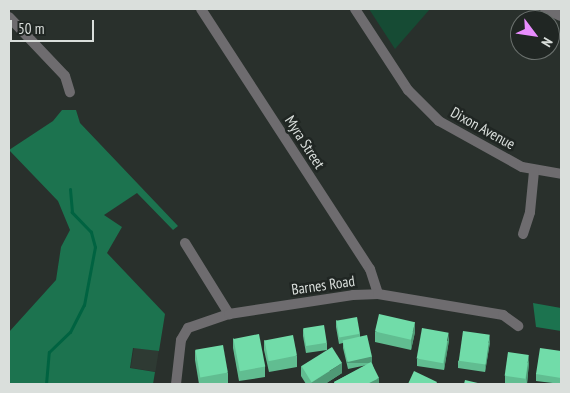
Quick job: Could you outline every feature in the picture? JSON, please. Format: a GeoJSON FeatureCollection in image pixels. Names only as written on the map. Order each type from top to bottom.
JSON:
{"type":"FeatureCollection","features":[{"type":"Feature","properties":{"kind":"street","name":"Myra Street"},"geometry":{"type":"LineString","coordinates":[[202,9],[370,268],[378,294]]}},
{"type":"Feature","properties":{"kind":"street","name":"Dixon Avenue"},"geometry":{"type":"LineString","coordinates":[[355,9],[408,90],[439,121],[534,171],[561,174]]}},
{"type":"Feature","properties":{"kind":"street"},"geometry":{"type":"LineString","coordinates":[[546,9],[561,16]]}},
{"type":"Feature","properties":{"kind":"street"},"geometry":{"type":"LineString","coordinates":[[9,17],[65,76],[70,92]]}},
{"type":"Feature","properties":{"kind":"street"},"geometry":{"type":"LineString","coordinates":[[523,234],[530,212],[534,171]]}},
{"type":"Feature","properties":{"kind":"street"},"geometry":{"type":"LineString","coordinates":[[185,242],[228,314]]}},
{"type":"Feature","properties":{"kind":"street","name":"Barnes Road"},"geometry":{"type":"LineString","coordinates":[[176,384],[181,340],[188,328],[228,314],[353,295],[378,294],[503,315],[518,326]]}},
{"type":"Feature","properties":{"kind":"shaded area"},"geometry":{"type":"Polygon","coordinates":[[[134,347],[159,351],[155,372],[131,368],[134,347]]]}},
{"type":"Feature","properties":{"kind":"green space"},"geometry":{"type":"Polygon","coordinates":[[[369,9],[430,9],[395,49],[369,9]]]}},
{"type":"Feature","properties":{"kind":"green space"},"geometry":{"type":"Polygon","coordinates":[[[62,110],[76,110],[80,123],[178,226],[173,230],[137,193],[104,215],[122,227],[107,253],[165,314],[159,351],[133,348],[130,368],[155,372],[153,384],[9,384],[9,332],[56,280],[61,247],[70,230],[58,201],[9,150],[53,121],[62,110]]]}},
{"type":"Feature","properties":{"kind":"green space"},"geometry":{"type":"Polygon","coordinates":[[[533,303],[561,308],[561,331],[536,327],[533,303]]]}},
{"type":"Feature","properties":{"kind":"building"},"geometry":{"type":"Polygon","coordinates":[[[379,314],[415,322],[411,340],[375,332],[379,314]]]}},
{"type":"Feature","properties":{"kind":"building"},"geometry":{"type":"Polygon","coordinates":[[[357,317],[360,334],[339,337],[336,321],[357,317]]]}},
{"type":"Feature","properties":{"kind":"building"},"geometry":{"type":"Polygon","coordinates":[[[324,325],[327,343],[306,346],[303,328],[324,325]]]}},
{"type":"Feature","properties":{"kind":"building"},"geometry":{"type":"Polygon","coordinates":[[[422,328],[449,333],[443,363],[417,359],[422,328]]]}},
{"type":"Feature","properties":{"kind":"building"},"geometry":{"type":"Polygon","coordinates":[[[463,331],[490,335],[486,364],[459,361],[463,331]]]}},
{"type":"Feature","properties":{"kind":"building"},"geometry":{"type":"Polygon","coordinates":[[[259,334],[265,366],[240,371],[233,339],[259,334]]]}},
{"type":"Feature","properties":{"kind":"building"},"geometry":{"type":"Polygon","coordinates":[[[293,335],[297,356],[269,361],[265,341],[293,335]]]}},
{"type":"Feature","properties":{"kind":"building"},"geometry":{"type":"Polygon","coordinates":[[[367,335],[372,356],[348,362],[343,341],[367,335]]]}},
{"type":"Feature","properties":{"kind":"building"},"geometry":{"type":"Polygon","coordinates":[[[223,345],[228,373],[200,377],[195,350],[223,345]]]}},
{"type":"Feature","properties":{"kind":"building"},"geometry":{"type":"Polygon","coordinates":[[[332,347],[342,363],[312,382],[301,366],[332,347]]]}},
{"type":"Feature","properties":{"kind":"building"},"geometry":{"type":"Polygon","coordinates":[[[540,348],[561,351],[561,378],[536,374],[540,348]]]}},
{"type":"Feature","properties":{"kind":"building"},"geometry":{"type":"Polygon","coordinates":[[[508,352],[529,355],[525,379],[505,376],[508,352]]]}},
{"type":"Feature","properties":{"kind":"building"},"geometry":{"type":"Polygon","coordinates":[[[371,362],[379,378],[367,384],[336,384],[334,382],[371,362]]]}},
{"type":"Feature","properties":{"kind":"building"},"geometry":{"type":"Polygon","coordinates":[[[414,371],[437,382],[436,384],[408,384],[414,371]]]}},
{"type":"Feature","properties":{"kind":"building"},"geometry":{"type":"Polygon","coordinates":[[[465,380],[482,384],[464,384],[465,380]]]}},
{"type":"Feature","properties":{"kind":"waterway"},"geometry":{"type":"LineString","coordinates":[[46,384],[49,352],[70,332],[84,305],[95,247],[91,232],[72,212],[70,189]]}}]}
